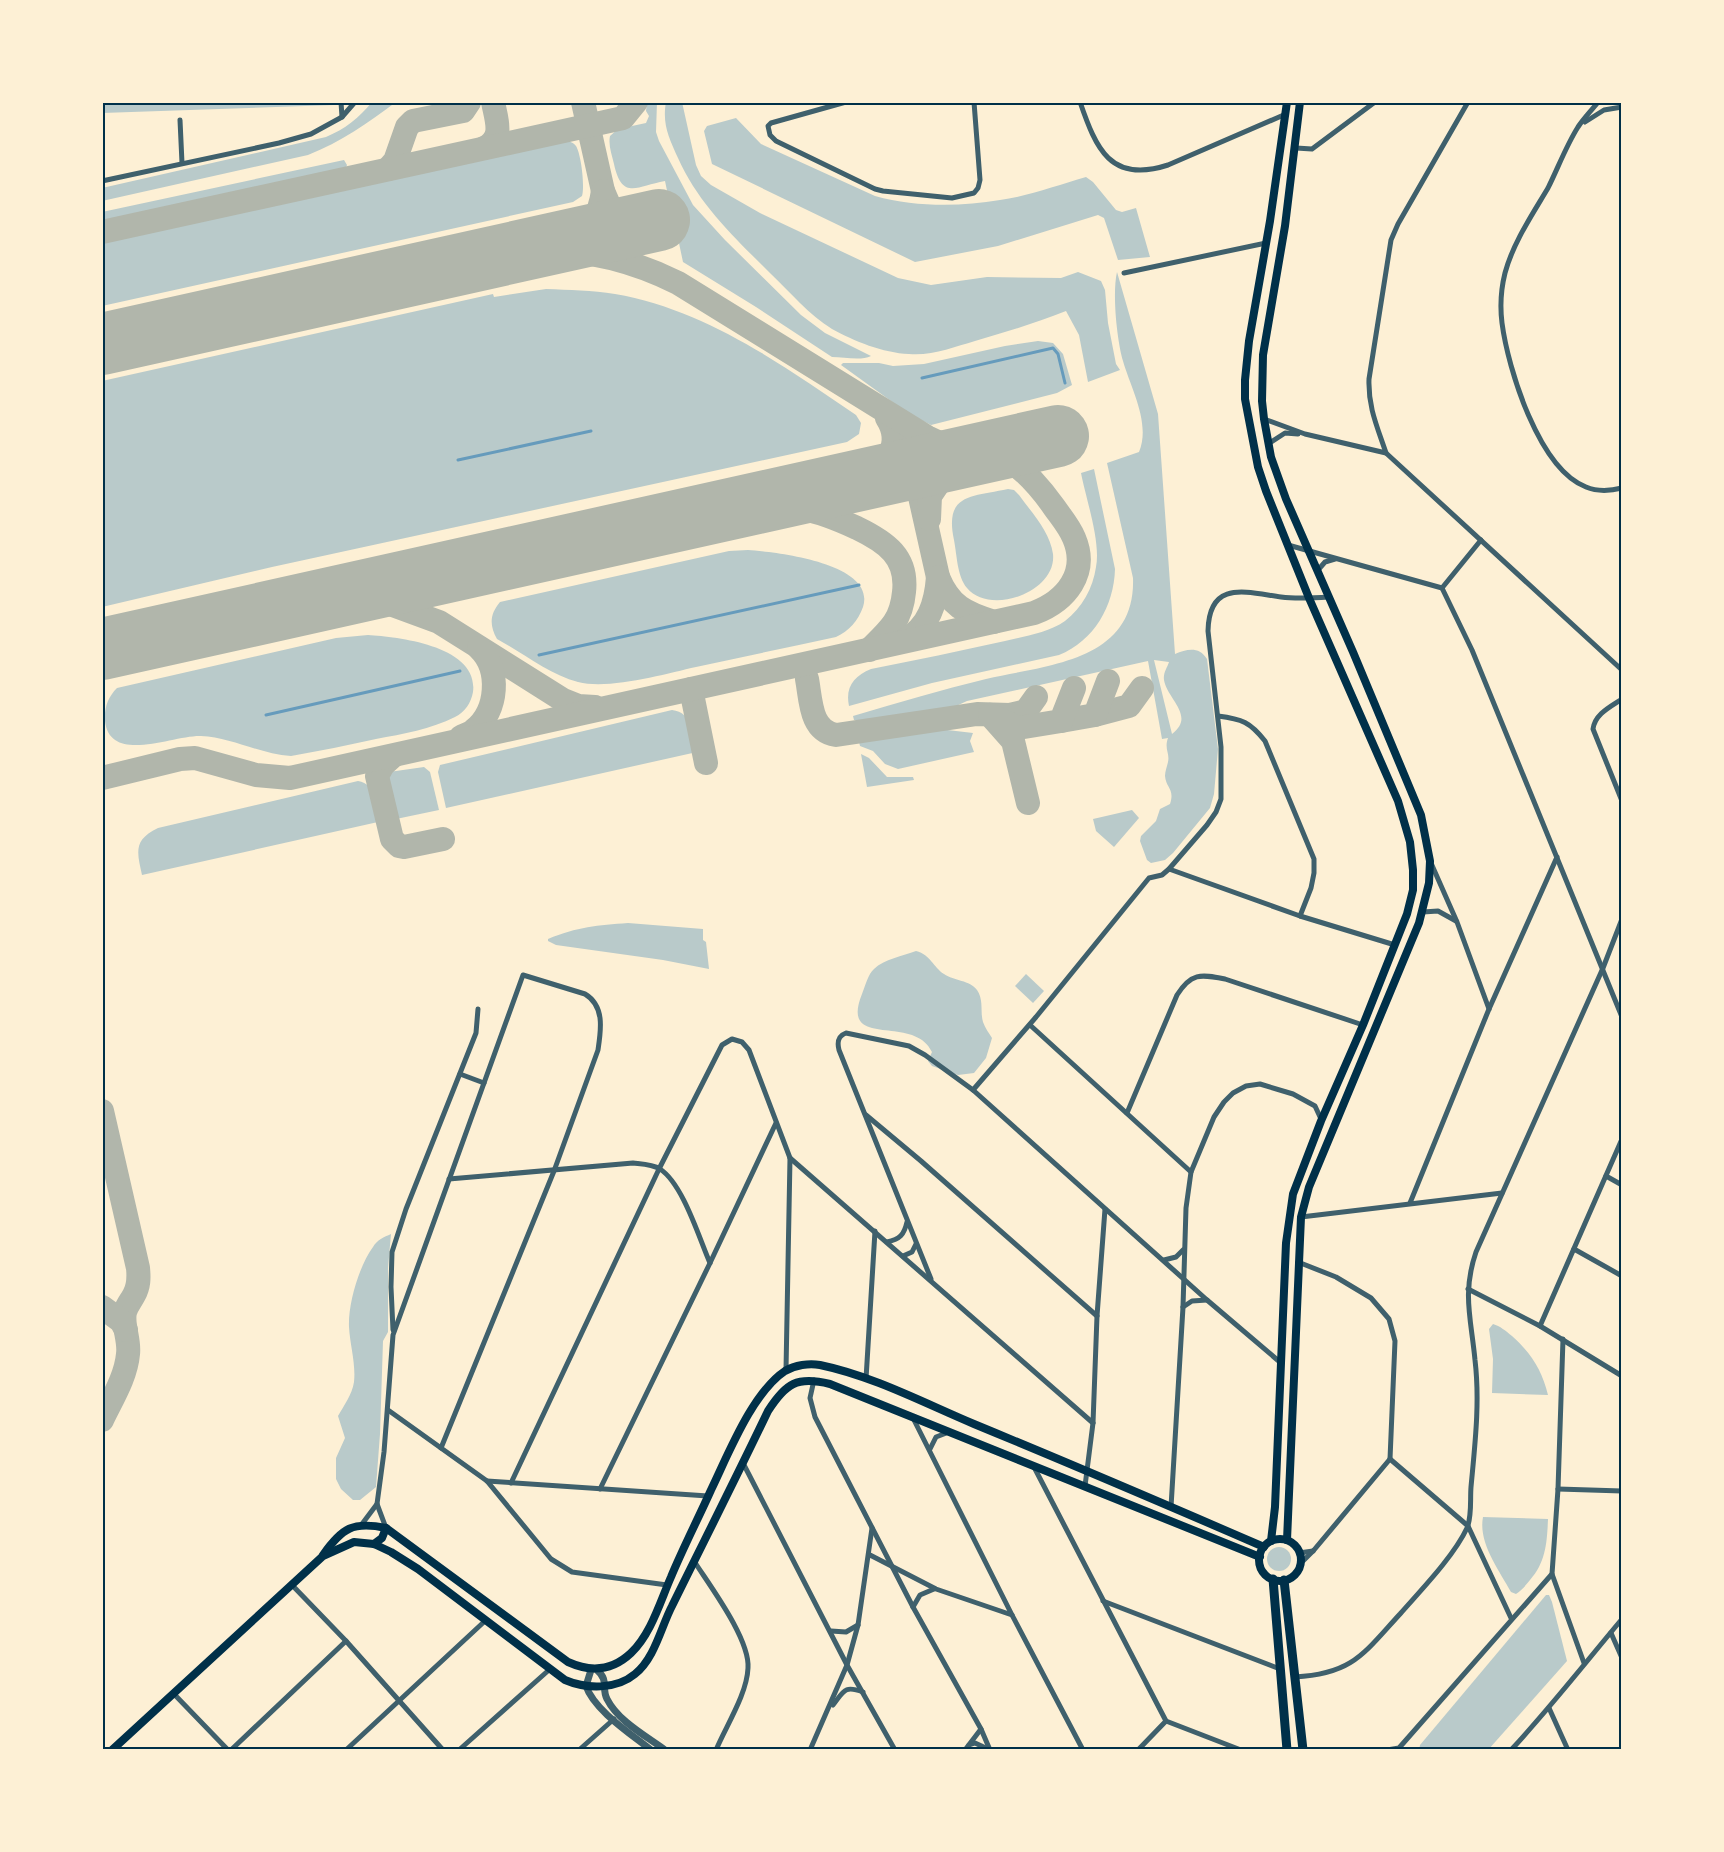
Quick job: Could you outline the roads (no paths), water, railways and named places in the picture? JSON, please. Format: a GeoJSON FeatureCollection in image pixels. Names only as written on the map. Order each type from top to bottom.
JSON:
{"type":"FeatureCollection","features":[{"type":"Feature","properties":{"kind":"main road"},"geometry":{"type":"LineString","coordinates":[[1271,1541],[1275,1507],[1286,1243],[1293,1194],[1321,1121],[1364,1025],[1407,914],[1413,890],[1410,842],[1398,801],[1309,598],[1266,491],[1245,399],[1245,380],[1287,102]]}},
{"type":"Feature","properties":{"kind":"main road"},"geometry":{"type":"LineString","coordinates":[[1287,1540],[1301,1217],[1309,1187],[1423,912],[1429,884],[1430,861],[1421,815],[1286,499],[1268,444],[1262,400],[1263,355],[1296,148],[1300,102]]}},
{"type":"Feature","properties":{"kind":"main road"},"geometry":{"type":"LineString","coordinates":[[1255,449],[1268,444]]}},
{"type":"Feature","properties":{"kind":"main road"},"geometry":{"type":"LineString","coordinates":[[112,1750],[323,1556],[340,1533],[362,1524],[386,1528],[568,1662],[593,1669],[613,1666],[638,1646],[651,1624],[708,1496],[760,1395],[786,1370],[805,1364],[819,1364],[866,1379],[1264,1547]]}},
{"type":"Feature","properties":{"kind":"main road"},"geometry":{"type":"LineString","coordinates":[[323,1556],[354,1542],[374,1544],[417,1569],[565,1680],[586,1686],[606,1686],[623,1681],[635,1674],[644,1664],[768,1411],[788,1386],[801,1380],[814,1380],[913,1416],[1260,1557]]}},
{"type":"Feature","properties":{"kind":"main road"},"geometry":{"type":"LineString","coordinates":[[354,1542],[354,1533],[362,1524]]}},
{"type":"Feature","properties":{"kind":"main road"},"geometry":{"type":"LineString","coordinates":[[374,1544],[382,1538],[386,1528]]}},
{"type":"Feature","properties":{"kind":"main road"},"geometry":{"type":"LineString","coordinates":[[1287,1540],[1296,1546],[1300,1564],[1295,1574],[1284,1580],[1273,1579],[1261,1569],[1260,1557],[1264,1547],[1271,1541],[1287,1540]]}},
{"type":"Feature","properties":{"kind":"main road"},"geometry":{"type":"LineString","coordinates":[[1273,1579],[1287,1750]]}},
{"type":"Feature","properties":{"kind":"main road"},"geometry":{"type":"LineString","coordinates":[[1284,1580],[1303,1750]]}},
{"type":"Feature","properties":{"kind":"street"},"geometry":{"type":"LineString","coordinates":[[341,102],[342,117]]}},
{"type":"Feature","properties":{"kind":"street"},"geometry":{"type":"LineString","coordinates":[[102,181],[311,134],[342,117],[355,102]]}},
{"type":"Feature","properties":{"kind":"street"},"geometry":{"type":"LineString","coordinates":[[846,102],[771,123],[768,129],[770,135],[776,141],[875,189],[952,198],[968,196],[978,188],[980,169],[974,102]]}},
{"type":"Feature","properties":{"kind":"street"},"geometry":{"type":"LineString","coordinates":[[1080,102],[1091,134],[1100,151],[1119,165],[1137,170],[1156,169],[1168,165],[1286,114]]}},
{"type":"Feature","properties":{"kind":"street"},"geometry":{"type":"LineString","coordinates":[[1296,148],[1312,149],[1375,102]]}},
{"type":"Feature","properties":{"kind":"street"},"geometry":{"type":"LineString","coordinates":[[1468,102],[1391,240],[1369,379],[1368,397],[1371,410],[1386,453],[1622,670]]}},
{"type":"Feature","properties":{"kind":"street"},"geometry":{"type":"LineString","coordinates":[[1598,102],[1579,126],[1555,175],[1514,248],[1505,273],[1502,321],[1507,351],[1518,390],[1544,446],[1560,467],[1573,480],[1585,487],[1598,490],[1622,488]]}},
{"type":"Feature","properties":{"kind":"street"},"geometry":{"type":"LineString","coordinates":[[1579,126],[1604,110],[1622,107]]}},
{"type":"Feature","properties":{"kind":"street"},"geometry":{"type":"LineString","coordinates":[[180,120],[182,163]]}},
{"type":"Feature","properties":{"kind":"street"},"geometry":{"type":"LineString","coordinates":[[1124,273],[1266,243]]}},
{"type":"Feature","properties":{"kind":"street"},"geometry":{"type":"LineString","coordinates":[[1264,419],[1305,434],[1386,453]]}},
{"type":"Feature","properties":{"kind":"street"},"geometry":{"type":"LineString","coordinates":[[1268,444],[1285,433],[1305,434]]}},
{"type":"Feature","properties":{"kind":"street"},"geometry":{"type":"LineString","coordinates":[[1442,588],[1481,540]]}},
{"type":"Feature","properties":{"kind":"street"},"geometry":{"type":"LineString","coordinates":[[1288,545],[1442,588],[1472,650],[1528,792],[1622,1017]]}},
{"type":"Feature","properties":{"kind":"street"},"geometry":{"type":"LineString","coordinates":[[1318,570],[1325,562],[1339,559]]}},
{"type":"Feature","properties":{"kind":"street"},"geometry":{"type":"LineString","coordinates":[[973,1090],[1149,878],[1162,875],[1169,869],[1208,825],[1216,812],[1221,799],[1221,747],[1208,618],[1217,600],[1237,591],[1309,598],[1329,597]]}},
{"type":"Feature","properties":{"kind":"street"},"geometry":{"type":"LineString","coordinates":[[1622,699],[1599,715],[1593,729],[1622,801]]}},
{"type":"Feature","properties":{"kind":"street"},"geometry":{"type":"LineString","coordinates":[[1218,716],[1236,718],[1246,722],[1265,741],[1314,859],[1311,888],[1300,916]]}},
{"type":"Feature","properties":{"kind":"street"},"geometry":{"type":"LineString","coordinates":[[1410,1203],[1489,1009],[1557,857]]}},
{"type":"Feature","properties":{"kind":"street"},"geometry":{"type":"LineString","coordinates":[[1430,861],[1457,922],[1489,1009]]}},
{"type":"Feature","properties":{"kind":"street"},"geometry":{"type":"LineString","coordinates":[[1169,869],[1300,916],[1395,945]]}},
{"type":"Feature","properties":{"kind":"street"},"geometry":{"type":"LineString","coordinates":[[1423,912],[1438,911],[1457,922]]}},
{"type":"Feature","properties":{"kind":"street"},"geometry":{"type":"LineString","coordinates":[[1295,1677],[1330,1672],[1356,1661],[1453,1550],[1468,1526],[1478,1387],[1467,1302],[1470,1271],[1476,1252],[1603,968],[1622,919]]}},
{"type":"Feature","properties":{"kind":"street"},"geometry":{"type":"LineString","coordinates":[[393,1335],[523,975],[585,994],[597,1004],[601,1032],[599,1041],[554,1171],[441,1448]]}},
{"type":"Feature","properties":{"kind":"street"},"geometry":{"type":"LineString","coordinates":[[1127,1113],[1177,995],[1184,983],[1194,977],[1208,976],[1225,979],[1364,1025]]}},
{"type":"Feature","properties":{"kind":"street"},"geometry":{"type":"LineString","coordinates":[[386,1528],[377,1504],[388,1410],[393,1335],[392,1252],[406,1209],[476,1033],[478,1009]]}},
{"type":"Feature","properties":{"kind":"street"},"geometry":{"type":"LineString","coordinates":[[1029,1025],[1191,1172]]}},
{"type":"Feature","properties":{"kind":"street"},"geometry":{"type":"LineString","coordinates":[[931,1279],[839,1050],[838,1040],[846,1033],[909,1046],[973,1090],[1207,1300],[1281,1363]]}},
{"type":"Feature","properties":{"kind":"street"},"geometry":{"type":"LineString","coordinates":[[511,1483],[659,1169],[722,1045],[732,1039],[742,1042],[749,1050],[790,1158],[786,1370]]}},
{"type":"Feature","properties":{"kind":"street"},"geometry":{"type":"LineString","coordinates":[[460,1074],[484,1083]]}},
{"type":"Feature","properties":{"kind":"street"},"geometry":{"type":"LineString","coordinates":[[1171,1507],[1187,1197],[1191,1172],[1219,1110],[1233,1093],[1246,1086],[1260,1084],[1293,1094],[1315,1106],[1321,1121]]}},
{"type":"Feature","properties":{"kind":"street"},"geometry":{"type":"LineString","coordinates":[[864,1114],[930,1168],[1097,1316]]}},
{"type":"Feature","properties":{"kind":"street"},"geometry":{"type":"LineString","coordinates":[[600,1489],[776,1123]]}},
{"type":"Feature","properties":{"kind":"street"},"geometry":{"type":"LineString","coordinates":[[1540,1326],[1622,1139]]}},
{"type":"Feature","properties":{"kind":"street"},"geometry":{"type":"LineString","coordinates":[[790,1158],[1093,1423]]}},
{"type":"Feature","properties":{"kind":"street"},"geometry":{"type":"LineString","coordinates":[[449,1179],[633,1163],[648,1164],[659,1169],[671,1179],[680,1193],[710,1263]]}},
{"type":"Feature","properties":{"kind":"street"},"geometry":{"type":"LineString","coordinates":[[1606,1176],[1622,1185]]}},
{"type":"Feature","properties":{"kind":"street"},"geometry":{"type":"LineString","coordinates":[[1301,1217],[1502,1193]]}},
{"type":"Feature","properties":{"kind":"street"},"geometry":{"type":"LineString","coordinates":[[1085,1486],[1093,1423],[1097,1316],[1105,1209]]}},
{"type":"Feature","properties":{"kind":"street"},"geometry":{"type":"LineString","coordinates":[[887,1242],[900,1237],[907,1220]]}},
{"type":"Feature","properties":{"kind":"street"},"geometry":{"type":"LineString","coordinates":[[866,1379],[875,1231]]}},
{"type":"Feature","properties":{"kind":"street"},"geometry":{"type":"LineString","coordinates":[[903,1256],[912,1252],[916,1244]]}},
{"type":"Feature","properties":{"kind":"street"},"geometry":{"type":"LineString","coordinates":[[1164,1260],[1176,1257],[1185,1248]]}},
{"type":"Feature","properties":{"kind":"street"},"geometry":{"type":"LineString","coordinates":[[1574,1249],[1622,1276]]}},
{"type":"Feature","properties":{"kind":"street"},"geometry":{"type":"LineString","coordinates":[[1298,1262],[1336,1276],[1371,1298],[1389,1319],[1395,1341],[1390,1460],[1300,1564]]}},
{"type":"Feature","properties":{"kind":"street"},"geometry":{"type":"LineString","coordinates":[[1468,1289],[1540,1326],[1622,1376]]}},
{"type":"Feature","properties":{"kind":"street"},"geometry":{"type":"LineString","coordinates":[[1183,1307],[1192,1301],[1207,1300]]}},
{"type":"Feature","properties":{"kind":"street"},"geometry":{"type":"LineString","coordinates":[[1563,1339],[1558,1489],[1551,1574],[1584,1663]]}},
{"type":"Feature","properties":{"kind":"street"},"geometry":{"type":"LineString","coordinates":[[814,1380],[810,1398],[814,1417],[913,1607],[981,1729],[989,1750]]}},
{"type":"Feature","properties":{"kind":"street"},"geometry":{"type":"LineString","coordinates":[[388,1410],[487,1481],[551,1559],[562,1568],[572,1572],[667,1585]]}},
{"type":"Feature","properties":{"kind":"street"},"geometry":{"type":"LineString","coordinates":[[913,1416],[1012,1615],[1083,1750]]}},
{"type":"Feature","properties":{"kind":"street"},"geometry":{"type":"LineString","coordinates":[[930,1449],[936,1437],[951,1432]]}},
{"type":"Feature","properties":{"kind":"street"},"geometry":{"type":"LineString","coordinates":[[1390,1460],[1468,1526],[1511,1618]]}},
{"type":"Feature","properties":{"kind":"street"},"geometry":{"type":"LineString","coordinates":[[743,1463],[847,1665],[895,1750]]}},
{"type":"Feature","properties":{"kind":"street"},"geometry":{"type":"LineString","coordinates":[[1034,1465],[1102,1601],[1166,1721],[1241,1750]]}},
{"type":"Feature","properties":{"kind":"street"},"geometry":{"type":"LineString","coordinates":[[487,1481],[708,1496]]}},
{"type":"Feature","properties":{"kind":"street"},"geometry":{"type":"LineString","coordinates":[[1558,1489],[1622,1491]]}},
{"type":"Feature","properties":{"kind":"street"},"geometry":{"type":"LineString","coordinates":[[362,1524],[377,1504]]}},
{"type":"Feature","properties":{"kind":"street"},"geometry":{"type":"LineString","coordinates":[[810,1750],[847,1665],[858,1625],[870,1555],[872,1527]]}},
{"type":"Feature","properties":{"kind":"street"},"geometry":{"type":"LineString","coordinates":[[1299,1553],[1314,1550]]}},
{"type":"Feature","properties":{"kind":"street"},"geometry":{"type":"LineString","coordinates":[[870,1555],[936,1589],[1012,1615]]}},
{"type":"Feature","properties":{"kind":"street"},"geometry":{"type":"LineString","coordinates":[[694,1561],[740,1635],[747,1653],[748,1669],[743,1689],[716,1750]]}},
{"type":"Feature","properties":{"kind":"street"},"geometry":{"type":"LineString","coordinates":[[1387,1750],[1399,1749],[1551,1574]]}},
{"type":"Feature","properties":{"kind":"street"},"geometry":{"type":"LineString","coordinates":[[291,1584],[346,1641],[443,1750]]}},
{"type":"Feature","properties":{"kind":"street"},"geometry":{"type":"LineString","coordinates":[[913,1607],[920,1595],[928,1590],[936,1589]]}},
{"type":"Feature","properties":{"kind":"street"},"geometry":{"type":"LineString","coordinates":[[1102,1601],[1281,1669]]}},
{"type":"Feature","properties":{"kind":"street"},"geometry":{"type":"LineString","coordinates":[[1511,1750],[1549,1708],[1622,1619]]}},
{"type":"Feature","properties":{"kind":"street"},"geometry":{"type":"LineString","coordinates":[[346,1750],[486,1620]]}},
{"type":"Feature","properties":{"kind":"street"},"geometry":{"type":"LineString","coordinates":[[831,1631],[846,1632],[858,1625]]}},
{"type":"Feature","properties":{"kind":"street"},"geometry":{"type":"LineString","coordinates":[[1611,1633],[1622,1658]]}},
{"type":"Feature","properties":{"kind":"street"},"geometry":{"type":"LineString","coordinates":[[173,1693],[229,1750],[346,1641]]}},
{"type":"Feature","properties":{"kind":"street"},"geometry":{"type":"LineString","coordinates":[[459,1750],[550,1669]]}},
{"type":"Feature","properties":{"kind":"street"},"geometry":{"type":"LineString","coordinates":[[651,1750],[617,1717],[607,1700],[603,1675],[593,1669],[586,1686],[591,1696],[617,1717],[665,1750]]}},
{"type":"Feature","properties":{"kind":"street"},"geometry":{"type":"LineString","coordinates":[[828,1711],[844,1690],[854,1689],[864,1693]]}},
{"type":"Feature","properties":{"kind":"street"},"geometry":{"type":"LineString","coordinates":[[1549,1708],[1569,1750]]}},
{"type":"Feature","properties":{"kind":"street"},"geometry":{"type":"LineString","coordinates":[[579,1750],[617,1717]]}},
{"type":"Feature","properties":{"kind":"street"},"geometry":{"type":"LineString","coordinates":[[1138,1750],[1166,1721]]}},
{"type":"Feature","properties":{"kind":"street"},"geometry":{"type":"LineString","coordinates":[[966,1748],[981,1729]]}},
{"type":"Feature","properties":{"kind":"street"},"geometry":{"type":"LineString","coordinates":[[966,1748],[975,1743],[989,1750]]}},
{"type":"Feature","properties":{"kind":"waterway"},"geometry":{"type":"LineString","coordinates":[[922,378],[1053,348],[1058,354],[1065,383]]}},
{"type":"Feature","properties":{"kind":"waterway"},"geometry":{"type":"LineString","coordinates":[[458,460],[591,431]]}},
{"type":"Feature","properties":{"kind":"waterway"},"geometry":{"type":"LineString","coordinates":[[539,655],[859,585]]}},
{"type":"Feature","properties":{"kind":"waterway"},"geometry":{"type":"LineString","coordinates":[[266,715],[460,671]]}}]}
